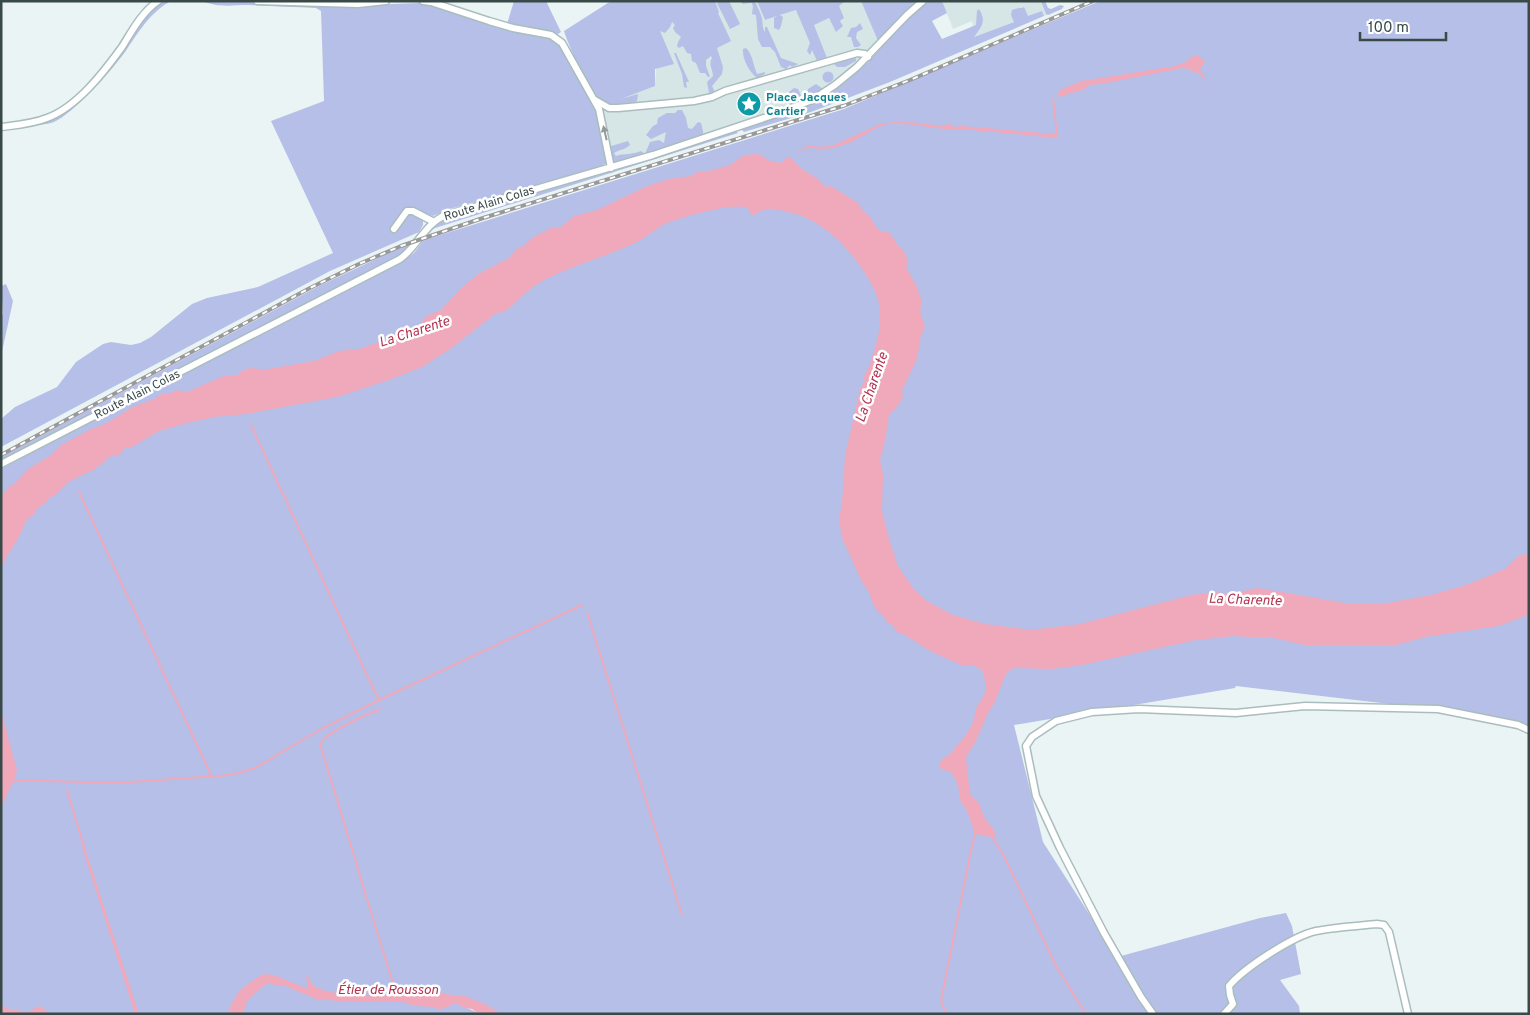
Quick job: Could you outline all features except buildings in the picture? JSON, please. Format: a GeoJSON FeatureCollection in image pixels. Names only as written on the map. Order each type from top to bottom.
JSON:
{"type":"FeatureCollection","features":[{"type":"Feature","properties":{"kind":"street"},"geometry":{"type":"LineString","coordinates":[[1,126],[31,123],[47,118],[72,103],[104,69],[145,13],[158,1]]}},
{"type":"Feature","properties":{"kind":"street"},"geometry":{"type":"LineString","coordinates":[[257,1],[358,4],[386,1]]}},
{"type":"Feature","properties":{"kind":"street"},"geometry":{"type":"LineString","coordinates":[[423,1],[513,28],[551,35],[562,43],[599,109],[611,168]]}},
{"type":"Feature","properties":{"kind":"street","name":"Route Alain Colas"},"geometry":{"type":"LineString","coordinates":[[1,464],[400,259],[411,250],[434,222],[443,216],[673,149],[812,100],[835,85],[868,57],[923,1]]}},
{"type":"Feature","properties":{"kind":"street"},"geometry":{"type":"LineString","coordinates":[[594,100],[609,108],[694,102],[712,97],[725,90],[857,53],[865,54],[868,57]]}},
{"type":"Feature","properties":{"kind":"street"},"geometry":{"type":"LineString","coordinates":[[394,229],[408,212],[413,211],[434,222]]}},
{"type":"Feature","properties":{"kind":"street"},"geometry":{"type":"LineString","coordinates":[[1153,1014],[1104,933],[1060,848],[1036,796],[1026,746],[1032,737],[1056,721],[1092,712],[1139,709],[1236,712],[1305,706],[1438,709],[1518,725],[1529,730]]}},
{"type":"Feature","properties":{"kind":"street"},"geometry":{"type":"LineString","coordinates":[[1224,1014],[1233,1004],[1229,986],[1237,976],[1300,936],[1316,931],[1377,924],[1384,926],[1389,932],[1408,1014]]}},
{"type":"Feature","properties":{"kind":"shaded area"},"geometry":{"type":"Polygon","coordinates":[[[161,1],[171,1],[151,17],[119,60],[81,101],[54,122],[27,126],[53,117],[76,103],[146,16],[161,1]]]}},
{"type":"Feature","properties":{"kind":"shaded area"},"geometry":{"type":"Polygon","coordinates":[[[202,1],[238,1],[304,6],[419,3],[437,6],[481,22],[521,32],[541,34],[557,41],[593,101],[608,162],[600,167],[446,210],[433,216],[423,213],[423,225],[419,232],[330,271],[1,447],[1,419],[15,407],[57,387],[76,362],[103,344],[111,342],[131,345],[140,343],[151,337],[192,304],[207,298],[258,287],[333,253],[271,121],[324,101],[321,11],[316,8],[220,5],[202,1]]]}},
{"type":"Feature","properties":{"kind":"shaded area"},"geometry":{"type":"Polygon","coordinates":[[[514,1],[546,1],[561,32],[558,34],[507,24],[514,1]]]}},
{"type":"Feature","properties":{"kind":"shaded area"},"geometry":{"type":"Polygon","coordinates":[[[611,1],[715,1],[718,13],[731,41],[717,48],[723,67],[722,74],[712,86],[715,92],[709,93],[707,82],[713,76],[711,56],[706,60],[710,77],[708,77],[705,73],[700,73],[696,63],[692,61],[691,54],[687,53],[683,46],[679,48],[677,46],[681,37],[675,32],[673,28],[675,25],[672,22],[665,33],[660,31],[674,64],[655,69],[655,86],[621,99],[638,94],[637,101],[633,104],[611,105],[597,98],[584,77],[564,31],[611,1]]]}},
{"type":"Feature","properties":{"kind":"shaded area"},"geometry":{"type":"Polygon","coordinates":[[[712,1],[757,1],[765,20],[796,10],[827,58],[813,25],[829,18],[833,25],[837,1],[861,1],[880,45],[812,100],[611,168],[599,109],[604,105],[655,86],[659,28],[712,1]]]}},
{"type":"Feature","properties":{"kind":"shaded area"},"geometry":{"type":"Polygon","coordinates":[[[729,1],[740,24],[730,29],[717,3],[729,1]]]}},
{"type":"Feature","properties":{"kind":"shaded area"},"geometry":{"type":"Polygon","coordinates":[[[740,1],[755,1],[764,30],[765,32],[765,27],[767,27],[781,58],[798,64],[792,67],[790,65],[786,69],[781,67],[775,52],[770,47],[762,47],[758,39],[756,15],[752,14],[753,6],[751,2],[743,4],[740,1]]]}},
{"type":"Feature","properties":{"kind":"shaded area"},"geometry":{"type":"Polygon","coordinates":[[[757,1],[845,1],[839,6],[844,18],[838,22],[840,21],[843,26],[836,32],[829,18],[814,25],[827,58],[817,61],[812,50],[810,55],[807,51],[810,43],[796,10],[780,15],[783,17],[779,30],[774,28],[774,18],[777,16],[765,20],[757,1]]]}},
{"type":"Feature","properties":{"kind":"shaded area"},"geometry":{"type":"Polygon","coordinates":[[[861,1],[919,1],[878,41],[861,1]]]}},
{"type":"Feature","properties":{"kind":"shaded area"},"geometry":{"type":"Polygon","coordinates":[[[931,1],[942,1],[947,13],[932,21],[942,39],[976,25],[977,11],[979,9],[983,21],[974,37],[1014,22],[1011,15],[1012,10],[1024,7],[1028,16],[1042,11],[1044,16],[890,82],[811,112],[744,132],[742,130],[810,104],[834,90],[869,61],[909,16],[931,1]]]}},
{"type":"Feature","properties":{"kind":"shaded area"},"geometry":{"type":"Polygon","coordinates":[[[942,1],[1045,1],[1051,14],[1044,16],[1042,11],[974,37],[969,29],[973,26],[972,21],[953,29],[942,1]]]}},
{"type":"Feature","properties":{"kind":"shaded area"},"geometry":{"type":"Polygon","coordinates":[[[1041,1],[1045,1],[1048,8],[1051,9],[1060,5],[1064,6],[1062,9],[1048,15],[1041,1]]]}},
{"type":"Feature","properties":{"kind":"shaded area"},"geometry":{"type":"Polygon","coordinates":[[[1100,1],[1529,1],[1529,727],[1509,719],[1236,686],[1235,688],[1014,725],[1043,842],[1100,931],[1121,956],[1260,918],[1286,913],[1292,926],[1301,974],[1280,980],[1299,1006],[1300,1014],[499,1014],[452,995],[458,1003],[479,1014],[1,1014],[1,469],[108,411],[155,389],[156,385],[205,363],[252,339],[254,335],[260,335],[403,261],[414,253],[424,240],[844,109],[1100,1]]]}},
{"type":"Feature","properties":{"kind":"shaded area"},"geometry":{"type":"Polygon","coordinates":[[[860,23],[863,29],[857,32],[856,38],[861,45],[854,47],[851,37],[847,37],[851,28],[856,27],[860,23]]]}},
{"type":"Feature","properties":{"kind":"shaded area"},"geometry":{"type":"Polygon","coordinates":[[[746,48],[752,57],[757,74],[765,72],[765,74],[757,78],[751,72],[744,57],[743,49],[746,48]]]}},
{"type":"Feature","properties":{"kind":"shaded area"},"geometry":{"type":"Polygon","coordinates":[[[674,53],[676,53],[689,82],[686,82],[687,88],[684,87],[682,74],[674,53]]]}},
{"type":"Feature","properties":{"kind":"shaded area"},"geometry":{"type":"Polygon","coordinates":[[[856,56],[856,61],[845,67],[837,67],[833,63],[856,56]]]}},
{"type":"Feature","properties":{"kind":"shaded area"},"geometry":{"type":"Polygon","coordinates":[[[828,71],[834,77],[828,83],[822,77],[828,71]]]}},
{"type":"Feature","properties":{"kind":"shaded area"},"geometry":{"type":"Polygon","coordinates":[[[816,84],[823,89],[810,98],[807,94],[808,89],[816,84]]]}},
{"type":"Feature","properties":{"kind":"shaded area"},"geometry":{"type":"Polygon","coordinates":[[[794,88],[798,89],[801,96],[792,100],[788,96],[789,92],[794,88]]]}},
{"type":"Feature","properties":{"kind":"shaded area"},"geometry":{"type":"Polygon","coordinates":[[[678,110],[682,110],[688,128],[692,129],[698,122],[701,123],[703,135],[664,155],[732,132],[736,131],[738,133],[432,229],[441,221],[458,214],[657,157],[615,164],[612,161],[608,147],[628,141],[630,145],[614,153],[616,156],[641,151],[645,154],[650,142],[659,140],[664,143],[666,132],[651,139],[646,135],[657,124],[658,118],[667,113],[675,113],[678,110]]]}},
{"type":"Feature","properties":{"kind":"shaded area"},"geometry":{"type":"Polygon","coordinates":[[[412,244],[401,255],[1,460],[1,457],[319,286],[412,244]]]}},
{"type":"Feature","properties":{"kind":"shaded area"},"geometry":{"type":"Polygon","coordinates":[[[6,284],[13,301],[1,356],[1,319],[3,313],[1,286],[6,284]]]}},
{"type":"Feature","properties":{"kind":"water"},"geometry":{"type":"Polygon","coordinates":[[[1198,55],[1205,62],[1200,69],[1207,83],[1199,73],[1183,68],[1088,85],[1085,89],[1059,97],[1057,95],[1060,90],[1081,81],[1175,66],[1198,55]]]}},
{"type":"Feature","properties":{"kind":"water"},"geometry":{"type":"Polygon","coordinates":[[[1054,98],[1057,138],[889,124],[879,127],[844,145],[825,149],[808,148],[796,154],[808,145],[821,147],[834,145],[880,124],[890,122],[949,124],[955,127],[1054,134],[1056,133],[1052,99],[1054,98]]]}},
{"type":"Feature","properties":{"kind":"water","name":"La Charente"},"geometry":{"type":"Polygon","coordinates":[[[744,155],[763,155],[767,160],[781,163],[787,157],[790,157],[802,169],[818,179],[825,187],[831,186],[858,203],[881,232],[888,232],[905,253],[908,262],[906,267],[917,287],[922,302],[920,310],[925,328],[921,335],[917,359],[902,390],[903,397],[889,415],[880,460],[883,474],[882,511],[898,566],[913,588],[927,601],[953,615],[985,624],[1031,630],[1080,624],[1191,595],[1215,592],[1228,594],[1258,588],[1351,604],[1387,603],[1431,595],[1466,585],[1505,569],[1520,555],[1529,554],[1529,615],[1498,626],[1425,637],[1393,646],[1309,646],[1274,638],[1233,636],[1196,640],[1082,665],[1052,669],[1014,668],[1005,676],[994,704],[966,757],[970,794],[979,803],[984,817],[994,830],[996,838],[975,834],[967,811],[960,800],[958,785],[952,773],[940,768],[939,764],[962,740],[973,723],[975,710],[986,692],[982,670],[975,666],[961,665],[930,651],[897,632],[892,625],[885,621],[885,617],[878,612],[872,602],[869,592],[862,582],[842,538],[839,520],[845,456],[860,389],[865,381],[863,377],[870,365],[878,337],[880,312],[877,297],[867,276],[848,251],[838,240],[813,221],[799,215],[771,209],[761,211],[752,216],[748,209],[742,207],[721,208],[667,223],[635,243],[550,277],[534,286],[504,312],[501,312],[502,314],[499,312],[495,314],[450,349],[422,367],[389,380],[337,397],[246,414],[214,417],[159,431],[132,447],[125,448],[119,455],[111,456],[95,469],[70,481],[54,496],[49,498],[37,509],[34,515],[27,519],[1,569],[1,496],[28,469],[51,455],[61,445],[107,423],[132,407],[162,394],[168,394],[177,390],[187,392],[224,376],[237,376],[248,368],[262,370],[314,361],[339,351],[359,349],[405,333],[423,322],[426,316],[441,310],[462,287],[480,273],[509,258],[518,248],[522,247],[532,238],[551,228],[561,227],[574,216],[597,210],[647,186],[730,165],[744,155]]]}},
{"type":"Feature","properties":{"kind":"water"},"geometry":{"type":"Polygon","coordinates":[[[1,711],[17,770],[14,782],[1,809],[1,711]]]}},
{"type":"Feature","properties":{"kind":"water"},"geometry":{"type":"Polygon","coordinates":[[[84,845],[139,1014],[135,1014],[82,847],[84,845]]]}},
{"type":"Feature","properties":{"kind":"water"},"geometry":{"type":"Polygon","coordinates":[[[264,974],[274,975],[308,989],[306,976],[319,989],[351,994],[392,995],[394,993],[392,984],[394,983],[399,992],[413,990],[456,996],[462,995],[485,1004],[501,1014],[479,1014],[456,1003],[440,1010],[434,1007],[415,1006],[403,1002],[316,999],[283,985],[277,986],[269,983],[247,1001],[243,1013],[228,1014],[232,1002],[238,993],[264,974]]]}},
{"type":"Feature","properties":{"kind":"water"},"geometry":{"type":"Polygon","coordinates":[[[1,1002],[4,1007],[9,1009],[29,1012],[38,1006],[44,1008],[48,1014],[4,1014],[1,1013],[1,1002]]]}},
{"type":"Feature","properties":{"kind":"waterway"},"geometry":{"type":"LineString","coordinates":[[251,425],[379,701]]}},
{"type":"Feature","properties":{"kind":"waterway"},"geometry":{"type":"LineString","coordinates":[[79,492],[212,777]]}},
{"type":"Feature","properties":{"kind":"waterway"},"geometry":{"type":"LineString","coordinates":[[12,780],[116,783],[230,775],[255,768],[323,728],[379,700],[582,605]]}},
{"type":"Feature","properties":{"kind":"waterway"},"geometry":{"type":"LineString","coordinates":[[587,612],[682,915]]}},
{"type":"Feature","properties":{"kind":"waterway","name":"Étier de Rousson"},"geometry":{"type":"LineString","coordinates":[[380,709],[338,729],[320,744],[393,984]]}},
{"type":"Feature","properties":{"kind":"waterway"},"geometry":{"type":"LineString","coordinates":[[67,790],[84,847]]}},
{"type":"Feature","properties":{"kind":"waterway"},"geometry":{"type":"LineString","coordinates":[[946,1014],[941,1001],[975,834]]}},
{"type":"Feature","properties":{"kind":"waterway"},"geometry":{"type":"LineString","coordinates":[[993,838],[1004,856],[1056,966],[1086,1014]]}},
{"type":"Feature","properties":{"kind":"railway"},"geometry":{"type":"LineString","coordinates":[[1,455],[310,288],[401,246],[480,219],[846,105],[910,80],[1093,1]]}},
{"type":"Feature","properties":{"kind":"place","name":"Place Jacques Cartier"},"geometry":{"type":"Point","coordinates":[749,104]}}]}
